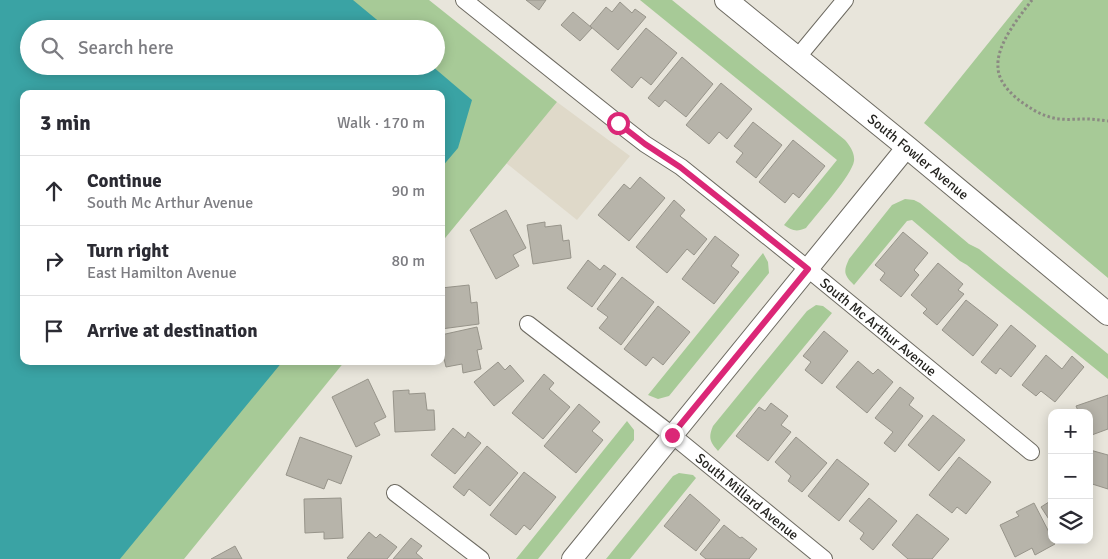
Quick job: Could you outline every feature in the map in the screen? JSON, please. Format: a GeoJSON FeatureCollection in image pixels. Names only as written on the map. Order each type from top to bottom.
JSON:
{"type":"FeatureCollection","features":[{"type":"Feature","properties":{"kind":"main road","name":"South Fowler Avenue"},"geometry":{"type":"LineString","coordinates":[[726,0],[1108,314]]}},
{"type":"Feature","properties":{"kind":"street","name":"South Mc Arthur Avenue"},"geometry":{"type":"LineString","coordinates":[[464,0],[618,123],[680,167],[808,269],[1031,452]]}},
{"type":"Feature","properties":{"kind":"street"},"geometry":{"type":"LineString","coordinates":[[797,58],[844,0]]}},
{"type":"Feature","properties":{"kind":"street"},"geometry":{"type":"LineString","coordinates":[[572,559],[907,147]]}},
{"type":"Feature","properties":{"kind":"street","name":"South Millard Avenue"},"geometry":{"type":"LineString","coordinates":[[528,324],[672,435],[824,559]]}},
{"type":"Feature","properties":{"kind":"street"},"geometry":{"type":"LineString","coordinates":[[395,493],[481,559]]}},
{"type":"Feature","properties":{"kind":"path"},"geometry":{"type":"LineString","coordinates":[[1032,0],[1016,22],[999,54],[998,69],[1004,86],[1031,109],[1048,117],[1069,120],[1108,121]]}},
{"type":"Feature","properties":{"kind":"shaded area"},"geometry":{"type":"Polygon","coordinates":[[[557,102],[630,156],[577,220],[506,163],[557,102]]]}},
{"type":"Feature","properties":{"kind":"green space"},"geometry":{"type":"Polygon","coordinates":[[[0,0],[429,0],[557,102],[445,238],[445,90],[20,90],[20,365],[342,365],[184,559],[0,559],[0,0]]]}},
{"type":"Feature","properties":{"kind":"green space"},"geometry":{"type":"Polygon","coordinates":[[[640,0],[672,0],[849,145],[854,155],[852,167],[841,185],[806,228],[795,230],[784,225],[837,160],[640,0]]]}},
{"type":"Feature","properties":{"kind":"green space"},"geometry":{"type":"Polygon","coordinates":[[[1023,0],[1108,0],[1108,278],[924,123],[1023,0]]]}},
{"type":"Feature","properties":{"kind":"green space"},"geometry":{"type":"Polygon","coordinates":[[[905,199],[920,203],[1108,354],[1108,379],[960,261],[912,220],[907,221],[854,285],[848,279],[846,273],[849,259],[892,205],[905,199]]]}},
{"type":"Feature","properties":{"kind":"green space"},"geometry":{"type":"Polygon","coordinates":[[[763,253],[768,262],[769,273],[669,396],[658,399],[648,395],[763,253]]]}},
{"type":"Feature","properties":{"kind":"green space"},"geometry":{"type":"Polygon","coordinates":[[[816,305],[823,306],[832,313],[718,451],[711,440],[713,426],[807,311],[816,305]]]}},
{"type":"Feature","properties":{"kind":"green space"},"geometry":{"type":"Polygon","coordinates":[[[627,421],[634,430],[634,440],[538,559],[516,559],[627,421]]]}},
{"type":"Feature","properties":{"kind":"green space"},"geometry":{"type":"Polygon","coordinates":[[[679,473],[693,475],[696,478],[630,559],[606,559],[673,476],[679,473]]]}},
{"type":"Feature","properties":{"kind":"water"},"geometry":{"type":"Polygon","coordinates":[[[0,0],[353,0],[377,20],[20,20],[20,75],[443,75],[472,100],[458,148],[445,163],[445,90],[20,90],[20,365],[280,365],[120,559],[0,559],[0,0]]]}},
{"type":"Feature","properties":{"kind":"building"},"geometry":{"type":"Polygon","coordinates":[[[526,0],[546,0],[539,10],[526,0]]]}},
{"type":"Feature","properties":{"kind":"building"},"geometry":{"type":"Polygon","coordinates":[[[620,2],[632,13],[635,9],[646,17],[618,50],[590,26],[606,7],[612,12],[620,2]]]}},
{"type":"Feature","properties":{"kind":"building"},"geometry":{"type":"Polygon","coordinates":[[[573,12],[592,28],[580,41],[561,25],[573,12]]]}},
{"type":"Feature","properties":{"kind":"building"},"geometry":{"type":"Polygon","coordinates":[[[646,28],[677,53],[651,85],[641,77],[632,88],[611,70],[646,28]]]}},
{"type":"Feature","properties":{"kind":"building"},"geometry":{"type":"Polygon","coordinates":[[[682,57],[713,84],[686,117],[665,100],[659,107],[648,98],[682,57]]]}},
{"type":"Feature","properties":{"kind":"building"},"geometry":{"type":"Polygon","coordinates":[[[721,83],[752,109],[727,139],[719,132],[709,144],[686,125],[721,83]]]}},
{"type":"Feature","properties":{"kind":"building"},"geometry":{"type":"Polygon","coordinates":[[[753,122],[782,145],[756,178],[736,162],[743,153],[734,146],[753,122]]]}},
{"type":"Feature","properties":{"kind":"building"},"geometry":{"type":"Polygon","coordinates":[[[793,140],[825,166],[799,198],[793,193],[785,203],[759,182],[793,140]]]}},
{"type":"Feature","properties":{"kind":"building"},"geometry":{"type":"Polygon","coordinates":[[[640,177],[665,198],[629,241],[598,215],[624,184],[630,189],[640,177]]]}},
{"type":"Feature","properties":{"kind":"building"},"geometry":{"type":"Polygon","coordinates":[[[674,200],[685,210],[680,216],[707,239],[694,255],[687,249],[667,273],[636,247],[674,200]]]}},
{"type":"Feature","properties":{"kind":"building"},"geometry":{"type":"Polygon","coordinates":[[[506,210],[526,248],[513,255],[519,266],[496,279],[470,230],[506,210]]]}},
{"type":"Feature","properties":{"kind":"building"},"geometry":{"type":"Polygon","coordinates":[[[545,222],[545,227],[561,225],[563,241],[569,240],[571,258],[533,264],[527,225],[545,222]]]}},
{"type":"Feature","properties":{"kind":"building"},"geometry":{"type":"Polygon","coordinates":[[[903,232],[928,253],[914,270],[919,275],[901,297],[880,280],[885,273],[875,265],[903,232]]]}},
{"type":"Feature","properties":{"kind":"building"},"geometry":{"type":"Polygon","coordinates":[[[715,236],[739,255],[731,266],[739,272],[714,304],[682,279],[715,236]]]}},
{"type":"Feature","properties":{"kind":"building"},"geometry":{"type":"Polygon","coordinates":[[[588,260],[600,270],[604,265],[616,274],[592,307],[567,288],[588,260]]]}},
{"type":"Feature","properties":{"kind":"building"},"geometry":{"type":"Polygon","coordinates":[[[938,263],[963,284],[958,290],[964,294],[937,325],[923,313],[927,309],[911,295],[938,263]]]}},
{"type":"Feature","properties":{"kind":"building"},"geometry":{"type":"Polygon","coordinates":[[[622,277],[654,302],[621,345],[599,328],[608,317],[597,309],[622,277]]]}},
{"type":"Feature","properties":{"kind":"building"},"geometry":{"type":"Polygon","coordinates":[[[469,285],[471,303],[477,302],[479,324],[445,328],[445,288],[469,285]]]}},
{"type":"Feature","properties":{"kind":"building"},"geometry":{"type":"Polygon","coordinates":[[[966,300],[998,325],[973,356],[942,330],[966,300]]]}},
{"type":"Feature","properties":{"kind":"building"},"geometry":{"type":"Polygon","coordinates":[[[658,306],[690,332],[663,365],[653,357],[646,366],[624,349],[658,306]]]}},
{"type":"Feature","properties":{"kind":"building"},"geometry":{"type":"Polygon","coordinates":[[[1011,325],[1036,346],[1011,377],[1000,368],[996,374],[981,362],[1011,325]]]}},
{"type":"Feature","properties":{"kind":"building"},"geometry":{"type":"Polygon","coordinates":[[[477,327],[482,349],[477,350],[481,369],[463,373],[462,364],[446,367],[445,334],[477,327]]]}},
{"type":"Feature","properties":{"kind":"building"},"geometry":{"type":"Polygon","coordinates":[[[824,331],[848,351],[822,384],[805,370],[811,362],[803,356],[824,331]]]}},
{"type":"Feature","properties":{"kind":"building"},"geometry":{"type":"Polygon","coordinates":[[[1046,355],[1062,369],[1072,356],[1084,367],[1055,402],[1041,391],[1036,396],[1022,385],[1046,355]]]}},
{"type":"Feature","properties":{"kind":"building"},"geometry":{"type":"Polygon","coordinates":[[[858,361],[873,374],[878,369],[893,382],[867,413],[836,387],[858,361]]]}},
{"type":"Feature","properties":{"kind":"building"},"geometry":{"type":"Polygon","coordinates":[[[498,362],[505,370],[510,365],[524,381],[494,406],[474,382],[498,362]]]}},
{"type":"Feature","properties":{"kind":"building"},"geometry":{"type":"Polygon","coordinates":[[[544,374],[554,383],[549,389],[570,407],[543,439],[512,413],[544,374]]]}},
{"type":"Feature","properties":{"kind":"building"},"geometry":{"type":"Polygon","coordinates":[[[368,379],[386,417],[374,423],[380,435],[356,447],[332,397],[368,379]]]}},
{"type":"Feature","properties":{"kind":"building"},"geometry":{"type":"Polygon","coordinates":[[[900,387],[914,398],[909,405],[923,416],[895,452],[884,443],[893,432],[875,418],[900,387]]]}},
{"type":"Feature","properties":{"kind":"building"},"geometry":{"type":"Polygon","coordinates":[[[409,390],[409,394],[425,393],[427,410],[434,410],[435,430],[395,432],[393,391],[409,390]]]}},
{"type":"Feature","properties":{"kind":"building"},"geometry":{"type":"Polygon","coordinates":[[[1108,395],[1108,429],[1093,435],[1093,409],[1077,409],[1076,406],[1108,395]]]}},
{"type":"Feature","properties":{"kind":"building"},"geometry":{"type":"Polygon","coordinates":[[[771,403],[788,416],[781,425],[791,432],[768,461],[736,436],[759,407],[765,411],[771,403]]]}},
{"type":"Feature","properties":{"kind":"building"},"geometry":{"type":"Polygon","coordinates":[[[579,404],[600,422],[592,431],[603,440],[576,473],[544,446],[579,404]]]}},
{"type":"Feature","properties":{"kind":"building"},"geometry":{"type":"Polygon","coordinates":[[[933,415],[965,440],[939,471],[908,445],[933,415]]]}},
{"type":"Feature","properties":{"kind":"building"},"geometry":{"type":"Polygon","coordinates":[[[453,428],[465,438],[468,432],[481,443],[455,474],[431,455],[453,428]]]}},
{"type":"Feature","properties":{"kind":"building"},"geometry":{"type":"Polygon","coordinates":[[[300,437],[352,456],[341,484],[328,479],[324,489],[286,475],[300,437]]]}},
{"type":"Feature","properties":{"kind":"building"},"geometry":{"type":"Polygon","coordinates":[[[796,437],[827,463],[802,492],[788,481],[791,476],[775,462],[796,437]]]}},
{"type":"Feature","properties":{"kind":"building"},"geometry":{"type":"Polygon","coordinates":[[[487,446],[518,473],[490,506],[469,489],[464,496],[453,487],[487,446]]]}},
{"type":"Feature","properties":{"kind":"building"},"geometry":{"type":"Polygon","coordinates":[[[1093,451],[1108,455],[1108,489],[1093,484],[1093,451]]]}},
{"type":"Feature","properties":{"kind":"building"},"geometry":{"type":"Polygon","coordinates":[[[959,457],[991,482],[966,514],[957,507],[952,513],[929,495],[959,457]]]}},
{"type":"Feature","properties":{"kind":"building"},"geometry":{"type":"Polygon","coordinates":[[[837,459],[869,484],[839,521],[808,496],[837,459]]]}},
{"type":"Feature","properties":{"kind":"building"},"geometry":{"type":"Polygon","coordinates":[[[524,472],[556,497],[530,530],[524,525],[516,535],[490,515],[524,472]]]}},
{"type":"Feature","properties":{"kind":"building"},"geometry":{"type":"Polygon","coordinates":[[[690,494],[720,520],[696,551],[664,526],[690,494]]]}},
{"type":"Feature","properties":{"kind":"building"},"geometry":{"type":"Polygon","coordinates":[[[341,498],[343,538],[324,539],[324,532],[305,533],[304,499],[341,498]]]}},
{"type":"Feature","properties":{"kind":"building"},"geometry":{"type":"Polygon","coordinates":[[[869,498],[897,521],[873,550],[860,539],[864,533],[849,521],[869,498]]]}},
{"type":"Feature","properties":{"kind":"building"},"geometry":{"type":"Polygon","coordinates":[[[1034,503],[1048,530],[1048,544],[1055,544],[1035,555],[1032,548],[1015,557],[1000,525],[1019,516],[1016,512],[1034,503]]]}},
{"type":"Feature","properties":{"kind":"building"},"geometry":{"type":"Polygon","coordinates":[[[1048,503],[1048,518],[1041,507],[1048,503]]]}},
{"type":"Feature","properties":{"kind":"building"},"geometry":{"type":"Polygon","coordinates":[[[917,514],[949,539],[932,559],[908,559],[892,545],[917,514]]]}},
{"type":"Feature","properties":{"kind":"building"},"geometry":{"type":"Polygon","coordinates":[[[724,525],[757,549],[749,559],[706,559],[700,554],[724,525]]]}},
{"type":"Feature","properties":{"kind":"building"},"geometry":{"type":"Polygon","coordinates":[[[369,532],[376,538],[380,534],[397,547],[387,559],[347,558],[369,532]]]}},
{"type":"Feature","properties":{"kind":"building"},"geometry":{"type":"Polygon","coordinates":[[[411,538],[422,546],[416,553],[423,559],[393,559],[411,538]]]}},
{"type":"Feature","properties":{"kind":"building"},"geometry":{"type":"Polygon","coordinates":[[[235,546],[242,559],[211,559],[235,546]]]}},
{"type":"Feature","properties":{"kind":"route"},"geometry":{"type":"LineString","coordinates":[[618,123],[680,167],[808,269],[672,435]]}}]}
